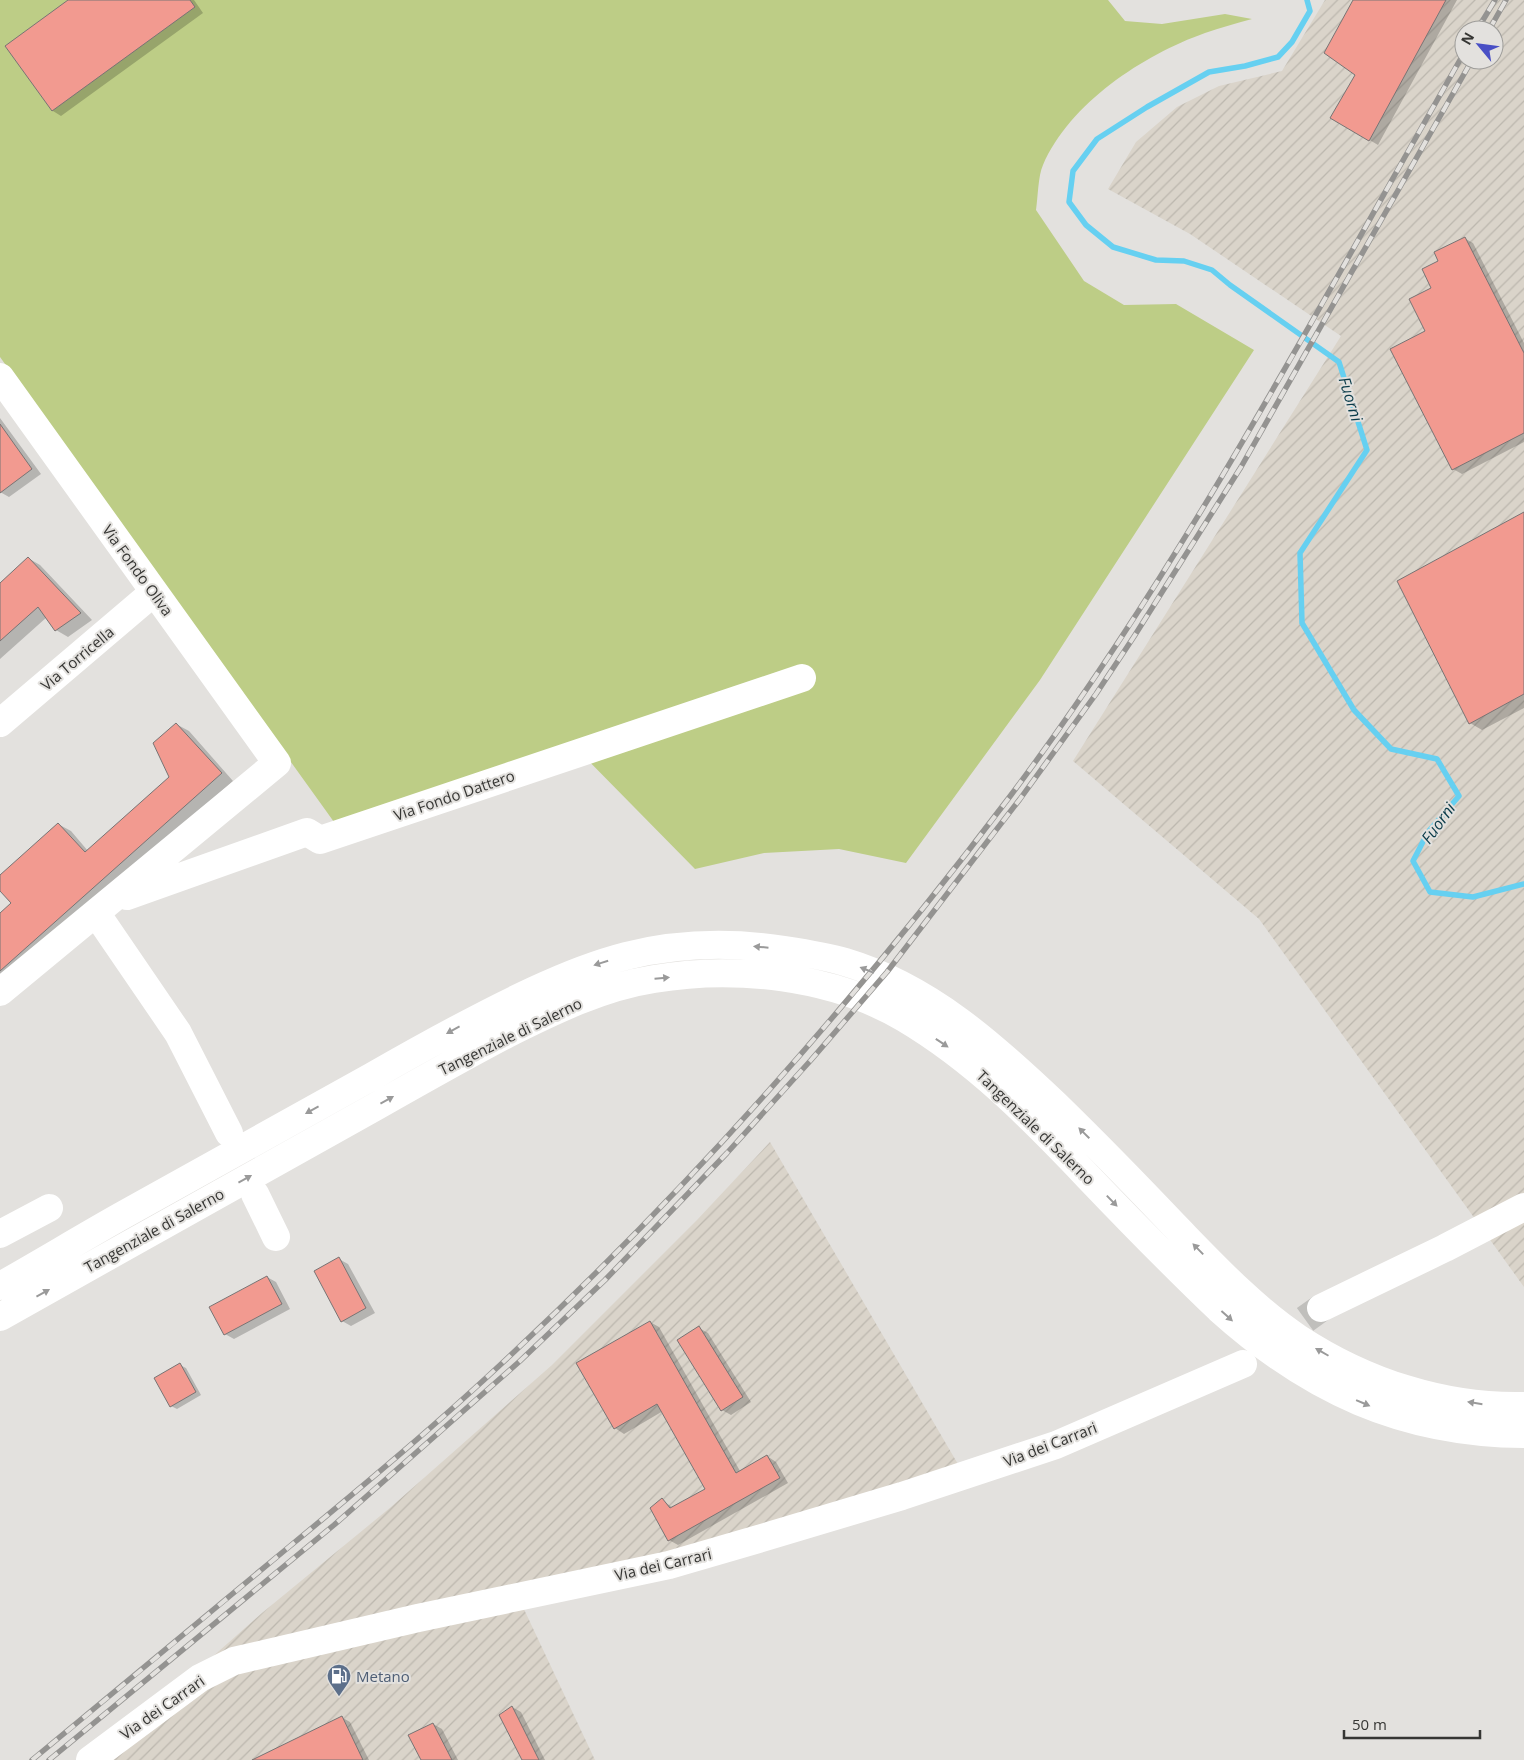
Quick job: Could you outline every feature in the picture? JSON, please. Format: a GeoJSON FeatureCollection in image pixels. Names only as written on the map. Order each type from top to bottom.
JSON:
{"type":"FeatureCollection","features":[{"type":"Feature","properties":{"kind":"main road","name":"Via Fondo Oliva"},"geometry":{"type":"LineString","coordinates":[[0,377],[277,763]]}},
{"type":"Feature","properties":{"kind":"main road","name":"Via Torricella"},"geometry":{"type":"LineString","coordinates":[[0,723],[154,592]]}},
{"type":"Feature","properties":{"kind":"main road","name":"Via Fondo Dattero"},"geometry":{"type":"LineString","coordinates":[[102,908],[307,832],[320,840],[802,678]]}},
{"type":"Feature","properties":{"kind":"main road","name":"Via Fondo Dattero"},"geometry":{"type":"LineString","coordinates":[[0,992],[277,763]]}},
{"type":"Feature","properties":{"kind":"main road"},"geometry":{"type":"LineString","coordinates":[[102,908],[178,1033],[229,1133]]}},
{"type":"Feature","properties":{"kind":"main road","name":"Tangenziale di Salerno"},"geometry":{"type":"LineString","coordinates":[[0,1286],[470,1021],[558,980],[587,968],[650,950],[698,945],[766,947],[810,954],[867,970],[911,990],[946,1011],[1008,1060],[1083,1132],[1238,1289],[1297,1337],[1344,1365],[1367,1376],[1406,1390],[1436,1397],[1483,1404],[1524,1406]]}},
{"type":"Feature","properties":{"kind":"main road","name":"Tangenziale di Salerno"},"geometry":{"type":"LineString","coordinates":[[0,1317],[439,1071],[527,1024],[572,1003],[654,979],[733,974],[770,976],[802,980],[836,989],[876,1004],[945,1044],[1011,1099],[1219,1309],[1244,1332],[1294,1368],[1361,1403],[1418,1422],[1489,1433],[1524,1434]]}},
{"type":"Feature","properties":{"kind":"main road"},"geometry":{"type":"LineString","coordinates":[[255,1194],[276,1237]]}},
{"type":"Feature","properties":{"kind":"main road"},"geometry":{"type":"LineString","coordinates":[[1321,1308],[1445,1248],[1524,1207]]}},
{"type":"Feature","properties":{"kind":"main road"},"geometry":{"type":"LineString","coordinates":[[0,1234],[49,1208]]}},
{"type":"Feature","properties":{"kind":"main road","name":"Via dei Carrari"},"geometry":{"type":"LineString","coordinates":[[90,1760],[200,1678],[234,1662],[418,1618],[669,1565],[755,1540],[902,1496],[1056,1444],[1244,1364]]}},
{"type":"Feature","properties":{"kind":"shaded area"},"geometry":{"type":"Polygon","coordinates":[[[1325,0],[1524,0],[1524,1287],[1259,919],[1073,761],[1341,336],[1190,234],[1108,189],[1136,142],[1177,107],[1219,86],[1282,71],[1325,0]]]}},
{"type":"Feature","properties":{"kind":"shaded area"},"geometry":{"type":"Polygon","coordinates":[[[770,1142],[969,1483],[522,1605],[595,1760],[96,1760],[262,1613],[391,1507],[552,1365],[697,1220],[770,1142]]]}},
{"type":"Feature","properties":{"kind":"green space"},"geometry":{"type":"Polygon","coordinates":[[[0,0],[1108,0],[1125,21],[1162,24],[1225,14],[1252,19],[1205,33],[1157,54],[1111,84],[1090,102],[1071,121],[1055,142],[1043,165],[1036,210],[1084,281],[1124,305],[1176,304],[1254,350],[1040,680],[906,863],[839,849],[764,853],[695,869],[573,745],[334,822],[0,357],[0,0]]]}},
{"type":"Feature","properties":{"kind":"building"},"geometry":{"type":"Polygon","coordinates":[[[68,0],[190,0],[195,7],[52,111],[5,46],[68,0]]]}},
{"type":"Feature","properties":{"kind":"building"},"geometry":{"type":"Polygon","coordinates":[[[1353,0],[1446,0],[1369,141],[1330,118],[1355,75],[1324,53],[1353,0]]]}},
{"type":"Feature","properties":{"kind":"building"},"geometry":{"type":"Polygon","coordinates":[[[1465,237],[1524,353],[1524,433],[1452,470],[1390,349],[1425,331],[1409,299],[1431,288],[1422,269],[1438,261],[1434,252],[1465,237]]]}},
{"type":"Feature","properties":{"kind":"building"},"geometry":{"type":"Polygon","coordinates":[[[0,424],[32,469],[0,493],[0,424]]]}},
{"type":"Feature","properties":{"kind":"building"},"geometry":{"type":"Polygon","coordinates":[[[1524,512],[1524,694],[1469,724],[1397,581],[1524,512]]]}},
{"type":"Feature","properties":{"kind":"building"},"geometry":{"type":"Polygon","coordinates":[[[28,557],[81,613],[55,631],[38,607],[0,641],[0,583],[28,557]]]}},
{"type":"Feature","properties":{"kind":"building"},"geometry":{"type":"Polygon","coordinates":[[[176,723],[222,773],[0,971],[0,913],[11,903],[0,891],[0,875],[58,823],[85,852],[169,777],[153,743],[176,723]]]}},
{"type":"Feature","properties":{"kind":"building"},"geometry":{"type":"Polygon","coordinates":[[[339,1257],[366,1308],[341,1322],[314,1271],[339,1257]]]}},
{"type":"Feature","properties":{"kind":"building"},"geometry":{"type":"Polygon","coordinates":[[[267,1276],[282,1304],[224,1335],[209,1307],[267,1276]]]}},
{"type":"Feature","properties":{"kind":"building"},"geometry":{"type":"Polygon","coordinates":[[[650,1321],[736,1473],[767,1455],[780,1478],[668,1541],[650,1508],[662,1498],[670,1508],[705,1489],[657,1404],[614,1429],[576,1363],[650,1321]]]}},
{"type":"Feature","properties":{"kind":"building"},"geometry":{"type":"Polygon","coordinates":[[[699,1326],[743,1397],[721,1411],[677,1340],[699,1326]]]}},
{"type":"Feature","properties":{"kind":"building"},"geometry":{"type":"Polygon","coordinates":[[[180,1363],[196,1392],[170,1407],[154,1378],[180,1363]]]}},
{"type":"Feature","properties":{"kind":"building"},"geometry":{"type":"Polygon","coordinates":[[[512,1706],[539,1760],[522,1760],[499,1715],[512,1706]]]}},
{"type":"Feature","properties":{"kind":"building"},"geometry":{"type":"Polygon","coordinates":[[[342,1716],[363,1760],[252,1760],[342,1716]]]}},
{"type":"Feature","properties":{"kind":"building"},"geometry":{"type":"Polygon","coordinates":[[[433,1723],[452,1760],[421,1760],[408,1735],[433,1723]]]}},
{"type":"Feature","properties":{"kind":"waterway","name":"Fuorni"},"geometry":{"type":"LineString","coordinates":[[1307,0],[1310,11],[1292,42],[1278,57],[1245,66],[1209,72],[1147,107],[1097,139],[1073,171],[1069,202],[1086,225],[1113,247],[1156,260],[1184,261],[1212,270],[1230,285],[1339,362],[1367,450],[1300,553],[1302,623],[1354,710],[1391,749],[1437,759],[1459,796],[1428,832],[1413,861],[1430,892],[1473,897],[1524,884]]}},
{"type":"Feature","properties":{"kind":"tunnel"},"geometry":{"type":"LineString","coordinates":[[1271,1344],[1321,1308]]}},
{"type":"Feature","properties":{"kind":"railway"},"geometry":{"type":"LineString","coordinates":[[1483,20],[1495,0]]}},
{"type":"Feature","properties":{"kind":"railway"},"geometry":{"type":"LineString","coordinates":[[1495,20],[1506,0]]}},
{"type":"Feature","properties":{"kind":"railway"},"geometry":{"type":"LineString","coordinates":[[32,1760],[372,1478],[487,1377],[648,1220],[775,1084],[836,1014],[896,942],[1011,795],[1075,707],[1135,616],[1249,431],[1454,70]]}},
{"type":"Feature","properties":{"kind":"railway"},"geometry":{"type":"LineString","coordinates":[[49,1760],[334,1525],[520,1361],[605,1280],[727,1153],[887,972],[1020,799],[1096,694],[1135,635],[1241,467],[1466,70]]}},
{"type":"Feature","properties":{"kind":"place","name":"Metano"},"geometry":{"type":"Point","coordinates":[339,1697]}}]}
